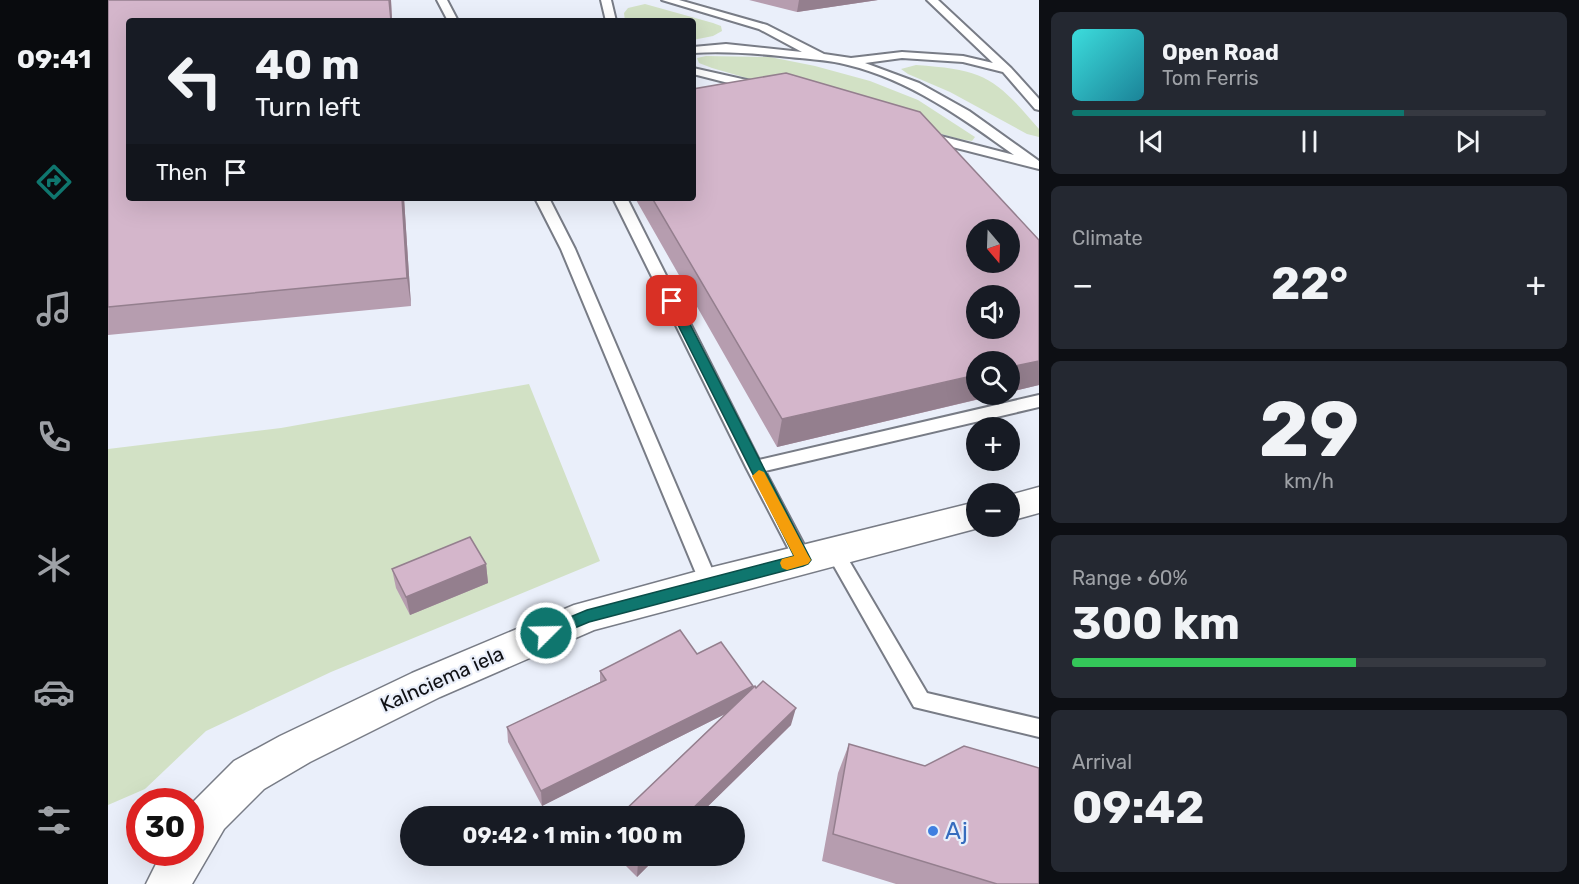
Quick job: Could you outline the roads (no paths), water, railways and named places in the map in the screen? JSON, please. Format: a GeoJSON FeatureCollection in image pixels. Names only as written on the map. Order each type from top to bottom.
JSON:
{"type":"FeatureCollection","features":[{"type":"Feature","properties":{"kind":"street"},"geometry":{"type":"LineString","coordinates":[[1020,505],[1039,500]]}},
{"type":"Feature","properties":{"kind":"street","name":"Kalnciema iela"},"geometry":{"type":"LineString","coordinates":[[204,822],[209,814],[249,775],[295,749],[426,685],[587,616],[966,519]]}},
{"type":"Feature","properties":{"kind":"street"},"geometry":{"type":"LineString","coordinates":[[168,884],[178,866]]}},
{"type":"Feature","properties":{"kind":"lane"},"geometry":{"type":"LineString","coordinates":[[442,0],[451,18]]}},
{"type":"Feature","properties":{"kind":"lane"},"geometry":{"type":"LineString","coordinates":[[606,0],[610,18]]}},
{"type":"Feature","properties":{"kind":"lane"},"geometry":{"type":"LineString","coordinates":[[668,0],[763,27],[821,57]]}},
{"type":"Feature","properties":{"kind":"lane"},"geometry":{"type":"LineString","coordinates":[[932,0],[1007,70],[1039,106]]}},
{"type":"Feature","properties":{"kind":"lane"},"geometry":{"type":"LineString","coordinates":[[696,50],[726,47],[852,62],[915,86],[965,114],[1036,164]]}},
{"type":"Feature","properties":{"kind":"lane"},"geometry":{"type":"LineString","coordinates":[[852,62],[902,54],[963,59],[1007,70]]}},
{"type":"Feature","properties":{"kind":"lane"},"geometry":{"type":"LineString","coordinates":[[696,72],[764,88],[734,94]]}},
{"type":"Feature","properties":{"kind":"lane"},"geometry":{"type":"LineString","coordinates":[[918,134],[1036,164]]}},
{"type":"Feature","properties":{"kind":"lane"},"geometry":{"type":"LineString","coordinates":[[544,201],[568,249],[709,583]]}},
{"type":"Feature","properties":{"kind":"lane"},"geometry":{"type":"LineString","coordinates":[[622,201],[754,466],[921,701],[1039,728]]}},
{"type":"Feature","properties":{"kind":"lane"},"geometry":{"type":"LineString","coordinates":[[754,466],[1039,401]]}},
{"type":"Feature","properties":{"kind":"place","name":"Aj"},"geometry":{"type":"Point","coordinates":[933,831]}}]}
